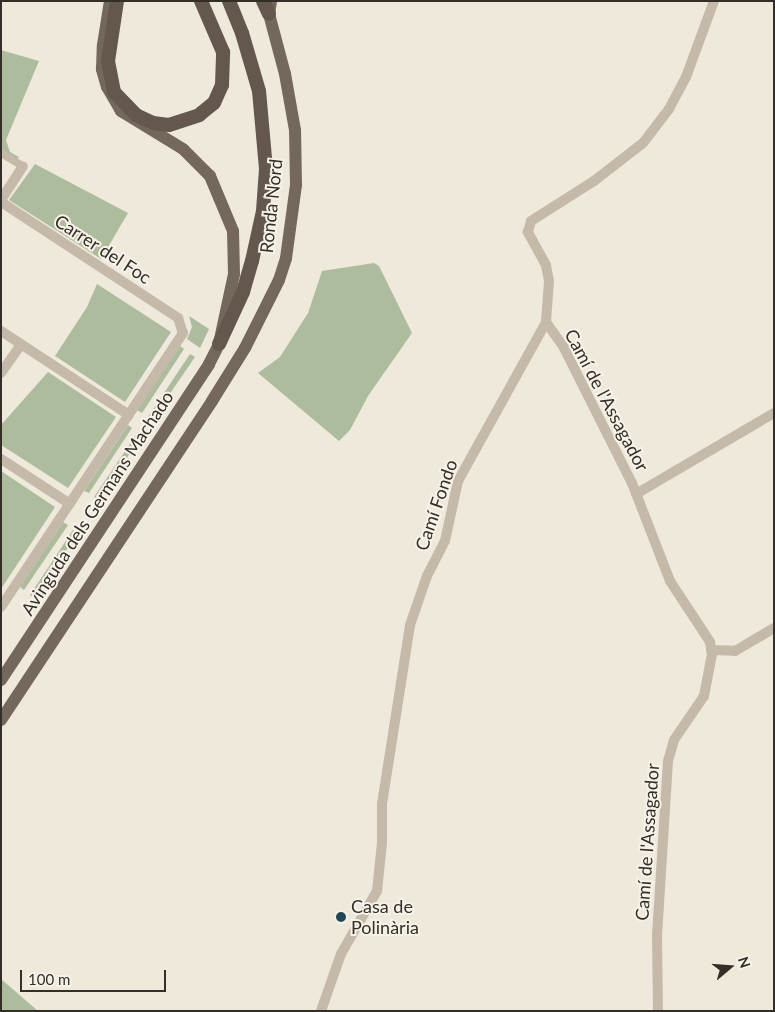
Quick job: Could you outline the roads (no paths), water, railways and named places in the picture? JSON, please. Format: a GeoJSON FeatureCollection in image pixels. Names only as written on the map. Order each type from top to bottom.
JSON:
{"type":"FeatureCollection","features":[{"type":"Feature","properties":{"kind":"highway"},"geometry":{"type":"LineString","coordinates":[[117,1],[108,61],[114,92],[136,115],[153,123],[168,125],[199,115],[214,103],[222,85],[223,52],[201,1]]}},
{"type":"Feature","properties":{"kind":"highway","name":"Ronda Nord"},"geometry":{"type":"LineString","coordinates":[[219,344],[243,292],[252,261],[263,211],[266,169],[259,91],[242,33],[229,1]]}},
{"type":"Feature","properties":{"kind":"highway","name":"Ronda Nord"},"geometry":{"type":"LineString","coordinates":[[263,1],[270,8]]}},
{"type":"Feature","properties":{"kind":"main road"},"geometry":{"type":"LineString","coordinates":[[110,1],[102,69],[113,101],[136,123],[168,139],[198,162],[210,176],[228,213],[236,251],[219,344]]}},
{"type":"Feature","properties":{"kind":"main road","name":"Ronda Nord"},"geometry":{"type":"LineString","coordinates":[[1,720],[212,401],[245,348],[280,280],[292,227],[296,185],[295,130],[270,8]]}},
{"type":"Feature","properties":{"kind":"main road","name":"Avinguda dels Germans Machado"},"geometry":{"type":"LineString","coordinates":[[1,680],[219,344]]}},
{"type":"Feature","properties":{"kind":"street","name":"Camí Fondo"},"geometry":{"type":"LineString","coordinates":[[320,1011],[341,954],[377,891],[382,843],[382,804],[410,625],[427,576],[445,541],[458,481],[546,322],[549,281],[546,265],[528,232],[531,221],[594,181],[643,142],[669,109],[686,78],[714,1]]}},
{"type":"Feature","properties":{"kind":"street"},"geometry":{"type":"LineString","coordinates":[[1,153],[22,166],[1,201]]}},
{"type":"Feature","properties":{"kind":"street","name":"Carrer del Foc"},"geometry":{"type":"LineString","coordinates":[[1,201],[178,318],[183,327]]}},
{"type":"Feature","properties":{"kind":"street","name":"Camí de l'Assagador"},"geometry":{"type":"LineString","coordinates":[[546,322],[564,348],[636,494],[670,581],[710,642],[711,650],[704,696],[674,740],[668,761],[657,934],[658,1011]]}},
{"type":"Feature","properties":{"kind":"street","name":"Avinguda dels Germans Machado"},"geometry":{"type":"LineString","coordinates":[[1,607],[182,337],[183,327]]}},
{"type":"Feature","properties":{"kind":"street"},"geometry":{"type":"LineString","coordinates":[[1,331],[129,415]]}},
{"type":"Feature","properties":{"kind":"street"},"geometry":{"type":"LineString","coordinates":[[1,373],[21,344]]}},
{"type":"Feature","properties":{"kind":"street","name":"Camí de l'Assagador"},"geometry":{"type":"LineString","coordinates":[[636,494],[774,413]]}},
{"type":"Feature","properties":{"kind":"street"},"geometry":{"type":"LineString","coordinates":[[1,459],[70,504]]}},
{"type":"Feature","properties":{"kind":"street"},"geometry":{"type":"LineString","coordinates":[[711,650],[735,651],[774,628]]}},
{"type":"Feature","properties":{"kind":"place","name":"Casa de Polinària"},"geometry":{"type":"Point","coordinates":[341,917]}}]}
